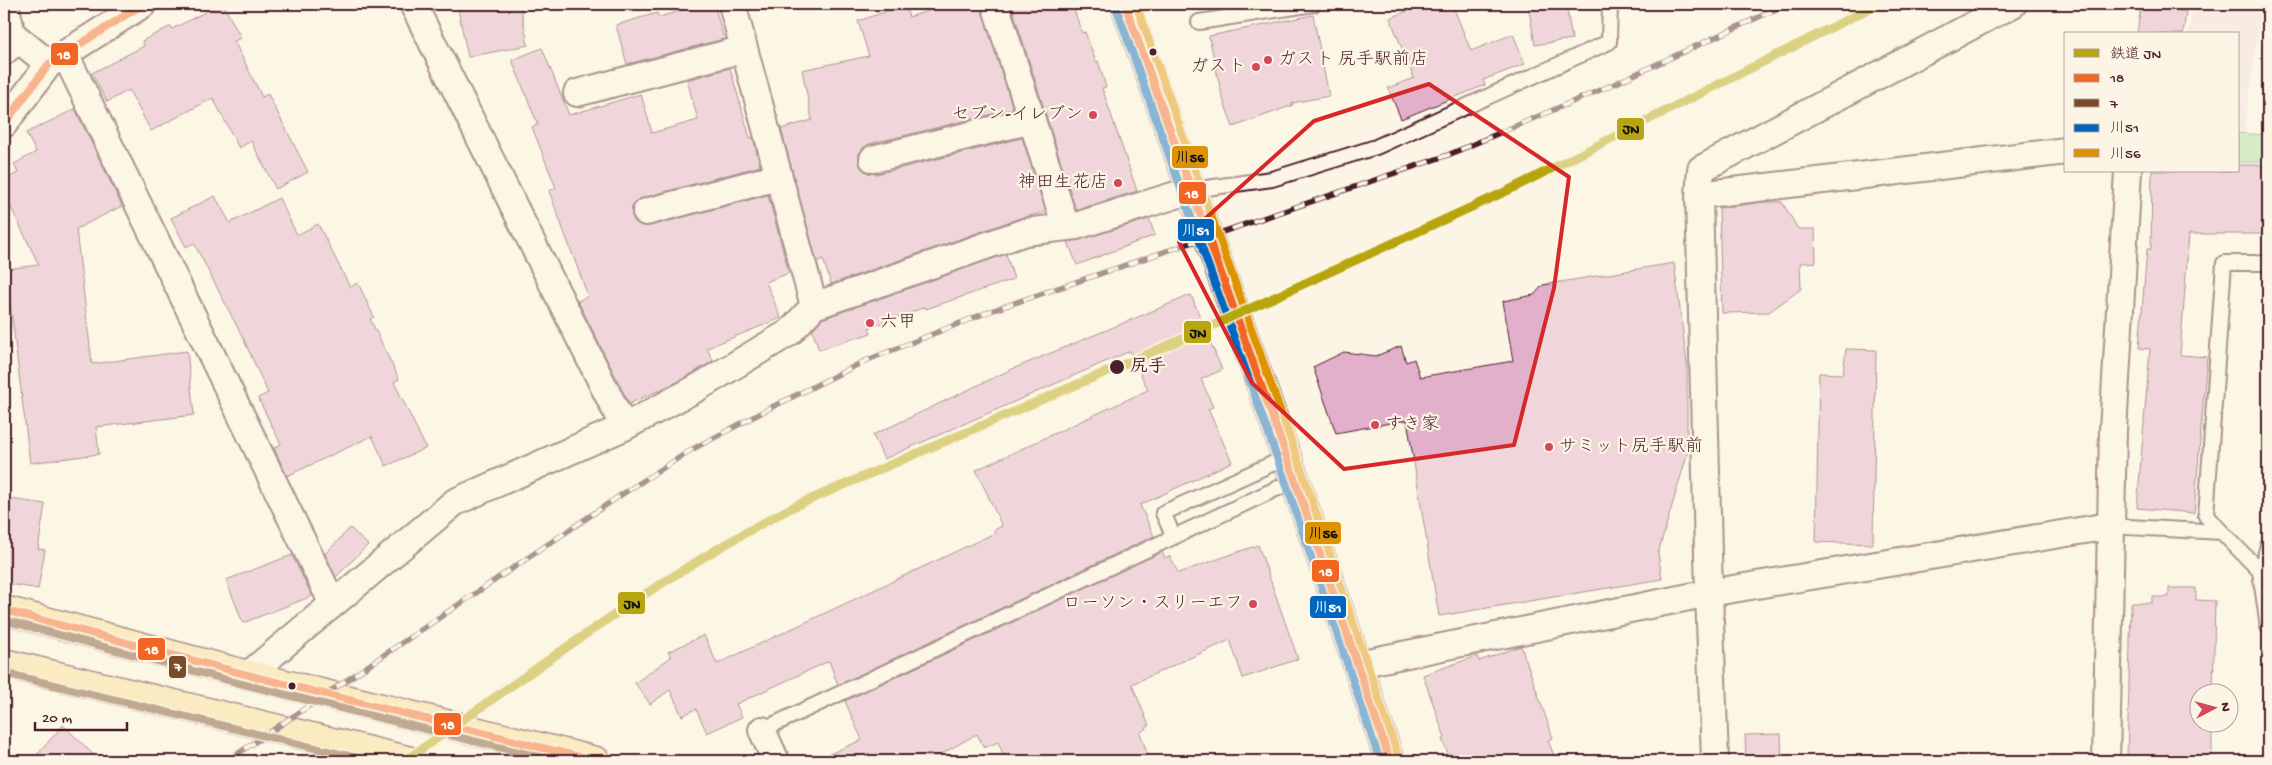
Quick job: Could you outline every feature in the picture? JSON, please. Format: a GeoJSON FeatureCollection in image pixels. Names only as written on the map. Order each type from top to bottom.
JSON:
{"type":"FeatureCollection","features":[{"type":"Feature","properties":{"kind":"highway"},"geometry":{"type":"LineString","coordinates":[[4,610],[248,675],[596,761]]}},
{"type":"Feature","properties":{"kind":"highway"},"geometry":{"type":"LineString","coordinates":[[4,663],[410,761]]}},
{"type":"Feature","properties":{"kind":"main road"},"geometry":{"type":"LineString","coordinates":[[1125,4],[1291,468],[1390,761]]}},
{"type":"Feature","properties":{"kind":"street"},"geometry":{"type":"LineString","coordinates":[[5,4],[12,34],[24,43],[57,59],[332,602]]}},
{"type":"Feature","properties":{"kind":"street"},"geometry":{"type":"LineString","coordinates":[[4,124],[57,59],[143,4]]}},
{"type":"Feature","properties":{"kind":"street"},"geometry":{"type":"LineString","coordinates":[[413,4],[624,428]]}},
{"type":"Feature","properties":{"kind":"street"},"geometry":{"type":"LineString","coordinates":[[732,4],[814,306]]}},
{"type":"Feature","properties":{"kind":"street"},"geometry":{"type":"LineString","coordinates":[[995,4],[1066,227]]}},
{"type":"Feature","properties":{"kind":"street"},"geometry":{"type":"LineString","coordinates":[[1715,761],[1699,196],[1702,169],[2013,4]]}},
{"type":"Feature","properties":{"kind":"street"},"geometry":{"type":"LineString","coordinates":[[577,94],[744,49]]}},
{"type":"Feature","properties":{"kind":"street"},"geometry":{"type":"LineString","coordinates":[[873,160],[1032,120]]}},
{"type":"Feature","properties":{"kind":"street"},"geometry":{"type":"LineString","coordinates":[[1699,196],[2064,151]]}},
{"type":"Feature","properties":{"kind":"street"},"geometry":{"type":"LineString","coordinates":[[2106,761],[2109,526],[2128,172]]}},
{"type":"Feature","properties":{"kind":"street"},"geometry":{"type":"LineString","coordinates":[[646,212],[778,177]]}},
{"type":"Feature","properties":{"kind":"street"},"geometry":{"type":"LineString","coordinates":[[248,675],[332,602],[455,502],[624,428],[697,388],[790,332],[814,306],[1025,232],[1076,226],[1192,190]]}},
{"type":"Feature","properties":{"kind":"street"},"geometry":{"type":"LineString","coordinates":[[1358,664],[1709,593],[2109,526]]}},
{"type":"Feature","properties":{"kind":"street"},"geometry":{"type":"LineString","coordinates":[[762,730],[776,761]]}},
{"type":"Feature","properties":{"kind":"lane"},"geometry":{"type":"LineString","coordinates":[[1200,22],[1314,4]]}},
{"type":"Feature","properties":{"kind":"lane"},"geometry":{"type":"LineString","coordinates":[[1192,190],[1272,179],[1376,147],[1608,42],[1610,4]]}},
{"type":"Feature","properties":{"kind":"lane"},"geometry":{"type":"LineString","coordinates":[[4,60],[24,43]]}},
{"type":"Feature","properties":{"kind":"lane"},"geometry":{"type":"LineString","coordinates":[[2260,571],[2206,516],[2224,263],[2268,263]]}},
{"type":"Feature","properties":{"kind":"lane"},"geometry":{"type":"LineString","coordinates":[[1174,537],[1163,513],[1291,468]]}},
{"type":"Feature","properties":{"kind":"lane"},"geometry":{"type":"LineString","coordinates":[[762,730],[1174,537],[1291,468]]}},
{"type":"Feature","properties":{"kind":"lane"},"geometry":{"type":"LineString","coordinates":[[2109,526],[2222,532]]}},
{"type":"Feature","properties":{"kind":"lane"},"geometry":{"type":"LineString","coordinates":[[2268,546],[2260,571],[2268,627]]}},
{"type":"Feature","properties":{"kind":"highlighted area"},"geometry":{"type":"Polygon","coordinates":[[[1429,84],[1569,177],[1554,288],[1514,445],[1344,469],[1252,383],[1179,242],[1314,121],[1429,84]]]}},
{"type":"Feature","properties":{"kind":"shaded area"},"geometry":{"type":"Polygon","coordinates":[[[2193,4],[2262,4],[2244,131],[2240,131],[2240,32],[2189,32],[2193,4]]]}},
{"type":"Feature","properties":{"kind":"green space"},"geometry":{"type":"Polygon","coordinates":[[[2240,133],[2268,135],[2268,162],[2240,162],[2240,133]]]}},
{"type":"Feature","properties":{"kind":"building"},"geometry":{"type":"Polygon","coordinates":[[[223,4],[241,38],[234,41],[262,97],[268,94],[308,172],[276,189],[251,141],[239,148],[213,98],[151,131],[129,90],[107,102],[92,73],[144,46],[142,41],[171,26],[172,29],[223,4]]]}},
{"type":"Feature","properties":{"kind":"building"},"geometry":{"type":"Polygon","coordinates":[[[457,4],[520,4],[528,45],[468,57],[457,4]]]}},
{"type":"Feature","properties":{"kind":"building"},"geometry":{"type":"Polygon","coordinates":[[[705,4],[714,4],[724,39],[627,64],[616,25],[657,13],[659,17],[705,4]]]}},
{"type":"Feature","properties":{"kind":"building"},"geometry":{"type":"Polygon","coordinates":[[[949,4],[980,4],[1013,109],[869,144],[859,154],[859,163],[862,169],[868,173],[877,174],[1022,138],[1046,212],[1020,218],[831,284],[823,259],[817,262],[781,129],[812,120],[802,70],[869,56],[858,21],[905,5],[909,17],[949,4]]]}},
{"type":"Feature","properties":{"kind":"building"},"geometry":{"type":"Polygon","coordinates":[[[1011,4],[1072,4],[1082,33],[1085,32],[1096,62],[1098,61],[1106,87],[1102,88],[1137,191],[1076,210],[1011,4]]]}},
{"type":"Feature","properties":{"kind":"building"},"geometry":{"type":"Polygon","coordinates":[[[1425,4],[1452,4],[1471,51],[1513,34],[1525,64],[1483,80],[1485,85],[1401,119],[1388,88],[1414,78],[1390,18],[1425,4]]]}},
{"type":"Feature","properties":{"kind":"building"},"geometry":{"type":"Polygon","coordinates":[[[1528,4],[1566,4],[1572,39],[1535,45],[1528,4]]]}},
{"type":"Feature","properties":{"kind":"building"},"geometry":{"type":"Polygon","coordinates":[[[2141,5],[2186,12],[2183,32],[2137,32],[2141,5]]]}},
{"type":"Feature","properties":{"kind":"building","name":"ガスト 尻手駅前店"},"geometry":{"type":"Polygon","coordinates":[[[1313,15],[1329,96],[1292,103],[1293,105],[1233,127],[1222,96],[1209,36],[1313,15]]]}},
{"type":"Feature","properties":{"kind":"building"},"geometry":{"type":"Polygon","coordinates":[[[542,48],[569,115],[641,94],[652,133],[698,120],[687,80],[730,68],[750,138],[753,137],[760,166],[642,198],[636,201],[632,208],[632,216],[636,223],[642,226],[650,226],[768,195],[789,273],[766,282],[781,318],[707,348],[713,361],[679,381],[629,404],[578,301],[588,296],[549,191],[556,188],[532,127],[538,125],[512,60],[542,48]]]}},
{"type":"Feature","properties":{"kind":"building"},"geometry":{"type":"Polygon","coordinates":[[[75,109],[122,206],[76,229],[92,364],[187,351],[194,415],[96,427],[99,454],[30,463],[6,269],[39,265],[4,193],[4,180],[18,173],[14,164],[36,152],[26,133],[75,109]]]}},
{"type":"Feature","properties":{"kind":"building"},"geometry":{"type":"Polygon","coordinates":[[[2240,165],[2268,165],[2268,234],[2189,234],[2180,355],[2207,357],[2194,513],[2137,508],[2150,349],[2139,348],[2147,249],[2151,249],[2152,172],[2240,172],[2240,165]]]}},
{"type":"Feature","properties":{"kind":"building"},"geometry":{"type":"Polygon","coordinates":[[[215,196],[230,223],[279,198],[297,235],[318,224],[350,287],[358,283],[374,317],[370,319],[399,379],[394,382],[426,448],[386,466],[372,436],[287,476],[274,448],[281,444],[258,398],[268,393],[243,338],[194,243],[186,247],[171,218],[215,196]]]}},
{"type":"Feature","properties":{"kind":"building"},"geometry":{"type":"Polygon","coordinates":[[[1764,202],[1782,202],[1798,229],[1815,229],[1816,262],[1800,263],[1801,289],[1769,312],[1722,313],[1719,208],[1764,202]]]}},
{"type":"Feature","properties":{"kind":"building"},"geometry":{"type":"Polygon","coordinates":[[[1149,219],[1155,235],[1077,265],[1068,242],[1149,219]]]}},
{"type":"Feature","properties":{"kind":"building"},"geometry":{"type":"Polygon","coordinates":[[[1006,254],[1014,279],[926,309],[925,307],[869,328],[871,333],[819,350],[812,330],[822,319],[1006,254]]]}},
{"type":"Feature","properties":{"kind":"building","name":"サミット尻手駅前"},"geometry":{"type":"Polygon","coordinates":[[[1674,263],[1687,364],[1687,455],[1658,553],[1662,579],[1439,616],[1407,420],[1336,433],[1313,367],[1344,352],[1376,356],[1401,346],[1406,362],[1414,359],[1420,377],[1513,361],[1503,301],[1534,295],[1543,285],[1674,263]]]}},
{"type":"Feature","properties":{"kind":"building"},"geometry":{"type":"Polygon","coordinates":[[[1191,295],[1222,370],[1201,379],[1213,407],[1208,409],[1232,462],[1140,505],[1154,536],[838,685],[829,661],[736,704],[742,717],[707,733],[696,709],[682,716],[670,690],[650,704],[635,683],[671,657],[668,652],[704,635],[717,664],[995,533],[994,530],[1002,526],[976,470],[1148,390],[1130,351],[884,459],[873,435],[1010,370],[1191,295]]]}},
{"type":"Feature","properties":{"kind":"building"},"geometry":{"type":"Polygon","coordinates":[[[1846,349],[1876,350],[1873,544],[1816,542],[1819,373],[1843,374],[1846,349]]]}},
{"type":"Feature","properties":{"kind":"building"},"geometry":{"type":"Polygon","coordinates":[[[4,498],[45,504],[38,549],[45,550],[38,589],[4,583],[4,498]]]}},
{"type":"Feature","properties":{"kind":"building"},"geometry":{"type":"Polygon","coordinates":[[[350,528],[368,545],[336,577],[325,554],[350,528]]]}},
{"type":"Feature","properties":{"kind":"building"},"geometry":{"type":"Polygon","coordinates":[[[1258,545],[1298,659],[1243,678],[1230,640],[1132,684],[1149,726],[1140,733],[1150,761],[1006,761],[998,742],[984,748],[977,734],[929,761],[813,761],[862,740],[845,701],[1162,552],[1165,558],[1170,556],[1178,573],[1258,545]]]}},
{"type":"Feature","properties":{"kind":"building"},"geometry":{"type":"Polygon","coordinates":[[[292,555],[312,596],[243,623],[226,580],[292,555]]]}},
{"type":"Feature","properties":{"kind":"building"},"geometry":{"type":"Polygon","coordinates":[[[2169,588],[2196,588],[2196,600],[2215,601],[2213,682],[2190,682],[2190,732],[2212,732],[2212,761],[2127,761],[2131,603],[2152,603],[2152,597],[2169,597],[2169,588]]]}},
{"type":"Feature","properties":{"kind":"building"},"geometry":{"type":"Polygon","coordinates":[[[1521,646],[1553,738],[1548,740],[1556,761],[1451,761],[1442,739],[1445,738],[1423,675],[1477,656],[1479,661],[1521,646]]]}},
{"type":"Feature","properties":{"kind":"building"},"geometry":{"type":"Polygon","coordinates":[[[63,725],[100,761],[32,761],[63,725]]]}},
{"type":"Feature","properties":{"kind":"building"},"geometry":{"type":"Polygon","coordinates":[[[1781,734],[1782,761],[1746,761],[1745,735],[1781,734]]]}},
{"type":"Feature","properties":{"kind":"railway"},"geometry":{"type":"LineString","coordinates":[[227,761],[621,495],[691,450],[865,361],[988,312],[1448,155],[1614,84],[1787,4]]}},
{"type":"Feature","properties":{"kind":"rail line","name":"JN"},"geometry":{"type":"LineString","coordinates":[[404,761],[644,595],[694,563],[795,506],[1194,334],[1509,190],[1878,4]]}},
{"type":"Feature","properties":{"kind":"transit line","name":"18"},"geometry":{"type":"LineString","coordinates":[[4,124],[49,64],[143,4]]}},
{"type":"Feature","properties":{"kind":"transit line","name":"18"},"geometry":{"type":"LineString","coordinates":[[1125,4],[1295,480],[1390,761]]}},
{"type":"Feature","properties":{"kind":"transit line","name":"川56"},"geometry":{"type":"LineString","coordinates":[[1136,4],[1304,477],[1399,758]]}},
{"type":"Feature","properties":{"kind":"transit line","name":"川51"},"geometry":{"type":"LineString","coordinates":[[1116,7],[1286,483],[1380,761]]}},
{"type":"Feature","properties":{"kind":"transit line","name":"18"},"geometry":{"type":"LineString","coordinates":[[4,610],[248,675],[596,761]]}},
{"type":"Feature","properties":{"kind":"transit line","name":"7"},"geometry":{"type":"LineString","coordinates":[[4,620],[246,685],[555,761]]}},
{"type":"Feature","properties":{"kind":"transit line","name":"7"},"geometry":{"type":"LineString","coordinates":[[4,673],[369,761]]}},
{"type":"Feature","properties":{"kind":"place","name":"ガスト 尻手駅前店"},"geometry":{"type":"Point","coordinates":[1268,60]}},
{"type":"Feature","properties":{"kind":"place","name":"ガスト"},"geometry":{"type":"Point","coordinates":[1256,67]}},
{"type":"Feature","properties":{"kind":"place","name":"セブン-イレブン"},"geometry":{"type":"Point","coordinates":[1093,115]}},
{"type":"Feature","properties":{"kind":"place","name":"神田生花店"},"geometry":{"type":"Point","coordinates":[1118,183]}},
{"type":"Feature","properties":{"kind":"place","name":"六甲"},"geometry":{"type":"Point","coordinates":[870,323]}},
{"type":"Feature","properties":{"kind":"place","name":"尻手"},"geometry":{"type":"Point","coordinates":[1117,367]}},
{"type":"Feature","properties":{"kind":"place","name":"すき家"},"geometry":{"type":"Point","coordinates":[1375,425]}},
{"type":"Feature","properties":{"kind":"place","name":"サミット尻手駅前"},"geometry":{"type":"Point","coordinates":[1549,447]}},
{"type":"Feature","properties":{"kind":"place","name":"ローソン・スリーエフ"},"geometry":{"type":"Point","coordinates":[1253,604]}}]}
